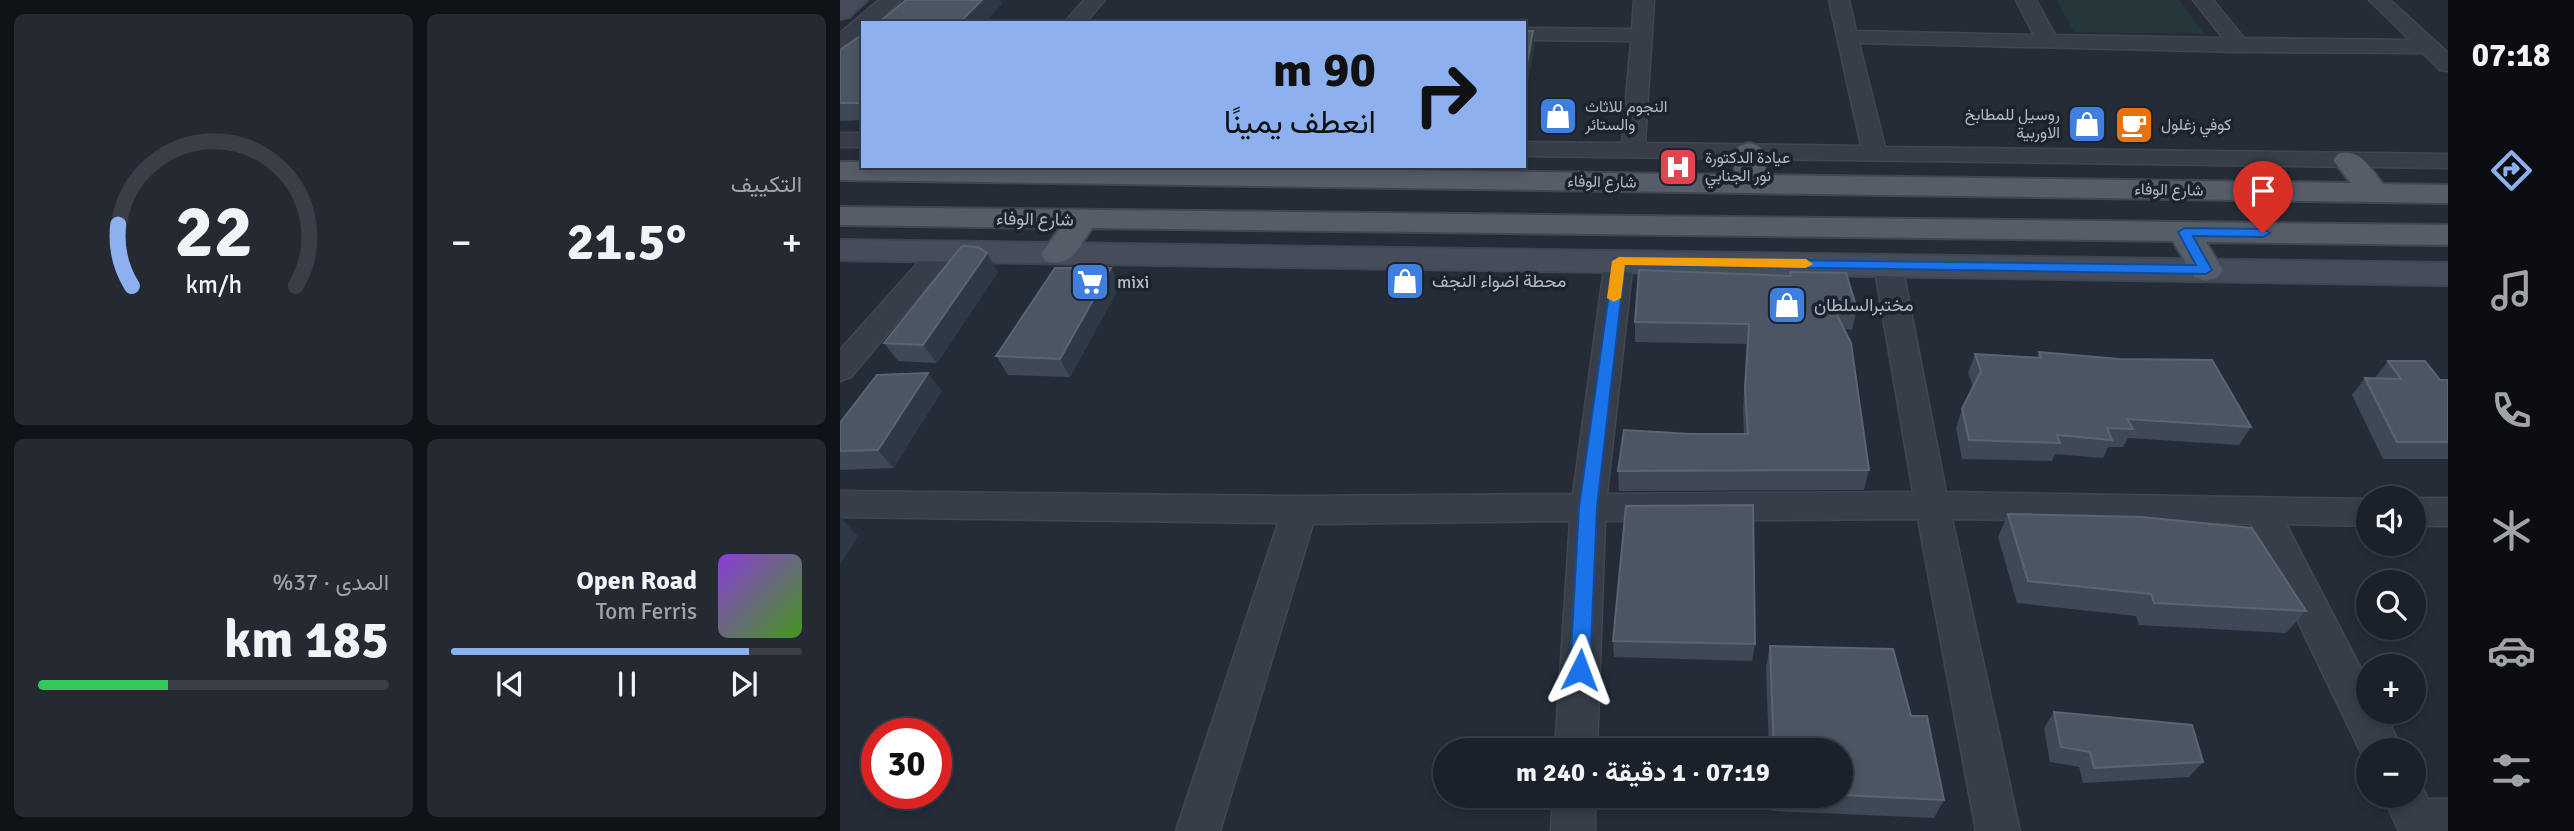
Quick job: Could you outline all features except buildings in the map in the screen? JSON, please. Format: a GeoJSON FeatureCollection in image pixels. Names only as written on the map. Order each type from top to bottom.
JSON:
{"type":"FeatureCollection","features":[{"type":"Feature","properties":{"kind":"main road"},"geometry":{"type":"LineString","coordinates":[[1749,152],[1751,184]]}},
{"type":"Feature","properties":{"kind":"main road"},"geometry":{"type":"LineString","coordinates":[[2348,160],[2374,193]]}},
{"type":"Feature","properties":{"kind":"main road","name":"شارع الوفاء"},"geometry":{"type":"LineString","coordinates":[[840,171],[2448,194]]}},
{"type":"Feature","properties":{"kind":"main road"},"geometry":{"type":"LineString","coordinates":[[1281,220],[1253,211],[1254,201],[1264,193],[1286,188],[1431,189],[1462,180]]}},
{"type":"Feature","properties":{"kind":"main road","name":"شارع الوفاء"},"geometry":{"type":"LineString","coordinates":[[840,216],[2448,235]]}},
{"type":"Feature","properties":{"kind":"main road"},"geometry":{"type":"LineString","coordinates":[[1057,254],[1083,219]]}},
{"type":"Feature","properties":{"kind":"main road"},"geometry":{"type":"LineString","coordinates":[[2185,232],[2206,270]]}},
{"type":"Feature","properties":{"kind":"street"},"geometry":{"type":"LineString","coordinates":[[840,12],[855,0]]}},
{"type":"Feature","properties":{"kind":"street"},"geometry":{"type":"LineString","coordinates":[[865,21],[891,0]]}},
{"type":"Feature","properties":{"kind":"street"},"geometry":{"type":"LineString","coordinates":[[1076,21],[1095,0]]}},
{"type":"Feature","properties":{"kind":"street"},"geometry":{"type":"LineString","coordinates":[[1633,150],[1644,0]]}},
{"type":"Feature","properties":{"kind":"street"},"geometry":{"type":"LineString","coordinates":[[1839,0],[1875,154]]}},
{"type":"Feature","properties":{"kind":"street"},"geometry":{"type":"LineString","coordinates":[[2026,0],[2049,41]]}},
{"type":"Feature","properties":{"kind":"street"},"geometry":{"type":"LineString","coordinates":[[2203,0],[2240,46]]}},
{"type":"Feature","properties":{"kind":"street"},"geometry":{"type":"LineString","coordinates":[[2379,0],[2448,65]]}},
{"type":"Feature","properties":{"kind":"street"},"geometry":{"type":"LineString","coordinates":[[840,44],[861,25]]}},
{"type":"Feature","properties":{"kind":"street"},"geometry":{"type":"LineString","coordinates":[[1526,34],[1641,35]]}},
{"type":"Feature","properties":{"kind":"street"},"geometry":{"type":"LineString","coordinates":[[1847,37],[2240,46],[2430,47]]}},
{"type":"Feature","properties":{"kind":"street"},"geometry":{"type":"LineString","coordinates":[[840,139],[861,140]]}},
{"type":"Feature","properties":{"kind":"street"},"geometry":{"type":"LineString","coordinates":[[1526,149],[2448,161]]}},
{"type":"Feature","properties":{"kind":"street"},"geometry":{"type":"LineString","coordinates":[[840,250],[2448,274]]}},
{"type":"Feature","properties":{"kind":"street"},"geometry":{"type":"LineString","coordinates":[[840,370],[941,253]]}},
{"type":"Feature","properties":{"kind":"street"},"geometry":{"type":"LineString","coordinates":[[1577,738],[1588,507],[1619,261]]}},
{"type":"Feature","properties":{"kind":"street"},"geometry":{"type":"LineString","coordinates":[[1888,265],[1932,505],[1998,831]]}},
{"type":"Feature","properties":{"kind":"street"},"geometry":{"type":"LineString","coordinates":[[840,504],[1300,510],[1932,505],[2356,512]]}},
{"type":"Feature","properties":{"kind":"street"},"geometry":{"type":"LineString","coordinates":[[1198,831],[1300,510]]}},
{"type":"Feature","properties":{"kind":"street"},"geometry":{"type":"LineString","coordinates":[[2262,511],[2376,738]]}},
{"type":"Feature","properties":{"kind":"street"},"geometry":{"type":"LineString","coordinates":[[2426,512],[2448,512]]}},
{"type":"Feature","properties":{"kind":"street"},"geometry":{"type":"LineString","coordinates":[[1573,831],[1574,808]]}},
{"type":"Feature","properties":{"kind":"shaded area"},"geometry":{"type":"Polygon","coordinates":[[[2057,0],[2179,0],[2204,34],[2074,32],[2057,0]]]}},
{"type":"Feature","properties":{"kind":"slow traffic"},"geometry":{"type":"LineString","coordinates":[[1614,298],[1619,261],[1806,264]]}},
{"type":"Feature","properties":{"kind":"place","name":"النجوم للاثاث والستائر"},"geometry":{"type":"Point","coordinates":[1558,116]}},
{"type":"Feature","properties":{"kind":"place","name":"روسيل للمطابخ الاوربية"},"geometry":{"type":"Point","coordinates":[2087,124]}},
{"type":"Feature","properties":{"kind":"place","name":"كوفي زغلول"},"geometry":{"type":"Point","coordinates":[2134,125]}},
{"type":"Feature","properties":{"kind":"place","name":"عيادة الدكتورة نور الجنابي"},"geometry":{"type":"Point","coordinates":[1678,167]}},
{"type":"Feature","properties":{"kind":"place","name":"محطة اضواء النجف"},"geometry":{"type":"Point","coordinates":[1405,281]}},
{"type":"Feature","properties":{"kind":"place","name":"mixi"},"geometry":{"type":"Point","coordinates":[1090,282]}},
{"type":"Feature","properties":{"kind":"place","name":"مختبرالسلطان"},"geometry":{"type":"Point","coordinates":[1787,305]}},
{"type":"Feature","properties":{"kind":"route"},"geometry":{"type":"LineString","coordinates":[[1580,670],[1588,507],[1619,261],[2206,270],[2185,232],[2263,233]]}}]}
